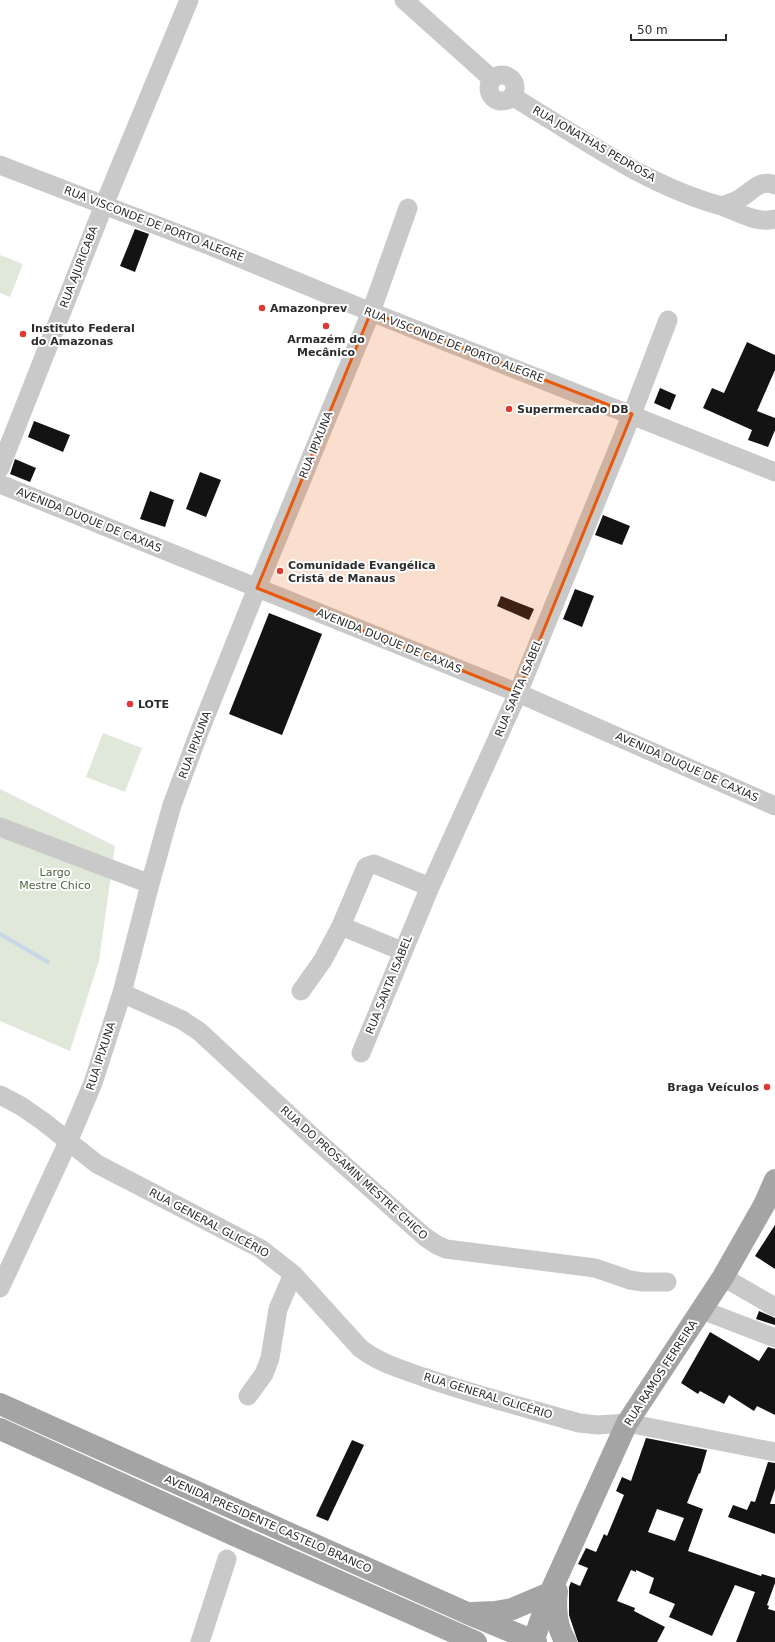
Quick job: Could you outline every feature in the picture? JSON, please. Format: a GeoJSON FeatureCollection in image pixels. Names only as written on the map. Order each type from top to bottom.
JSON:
{"type":"FeatureCollection","features":[{"type":"Feature","properties":{"kind":"main road","name":"RUA RAMOS FERREIRA"},"geometry":{"type":"LineString","coordinates":[[527,1640],[554,1585],[627,1423],[723,1277],[761,1211],[774,1183]]}},
{"type":"Feature","properties":{"kind":"main road","name":"AVENIDA PRESIDENTE CASTELO BRANCO"},"geometry":{"type":"LineString","coordinates":[[0,1404],[527,1640]]}},
{"type":"Feature","properties":{"kind":"main road","name":"AVENIDA PRESIDENTE CASTELO BRANCO"},"geometry":{"type":"LineString","coordinates":[[0,1429],[472,1641]]}},
{"type":"Feature","properties":{"kind":"main road"},"geometry":{"type":"LineString","coordinates":[[225,1531],[235,1509]]}},
{"type":"Feature","properties":{"kind":"main road"},"geometry":{"type":"LineString","coordinates":[[467,1613],[495,1612],[512,1609],[554,1585],[558,1623],[566,1642]]}},
{"type":"Feature","properties":{"kind":"street","name":"RUA AJURICABA"},"geometry":{"type":"LineString","coordinates":[[0,468],[104,204],[189,0]]}},
{"type":"Feature","properties":{"kind":"street","name":"RUA JONATHAS PEDROSA"},"geometry":{"type":"LineString","coordinates":[[404,0],[492,79],[500,75],[508,76],[514,83],[514,92],[512,96],[610,155],[647,176],[682,192],[760,220],[775,219]]}},
{"type":"Feature","properties":{"kind":"street","name":"RUA VISCONDE DE PORTO ALEGRE"},"geometry":{"type":"LineString","coordinates":[[0,164],[220,250],[371,312],[632,414],[775,472]]}},
{"type":"Feature","properties":{"kind":"street"},"geometry":{"type":"LineString","coordinates":[[722,206],[735,202],[757,185],[765,183],[775,185]]}},
{"type":"Feature","properties":{"kind":"street","name":"RUA IPIXUNA"},"geometry":{"type":"LineString","coordinates":[[0,1288],[68,1142],[93,1084],[122,993],[172,805],[200,730],[257,588],[371,312],[408,208]]}},
{"type":"Feature","properties":{"kind":"street","name":"RUA SANTA ISABEL"},"geometry":{"type":"LineString","coordinates":[[361,1053],[402,951],[518,693],[632,414],[668,320]]}},
{"type":"Feature","properties":{"kind":"street","name":"AVENIDA DUQUE DE CAXIAS"},"geometry":{"type":"LineString","coordinates":[[0,484],[518,693],[775,806]]}},
{"type":"Feature","properties":{"kind":"street"},"geometry":{"type":"LineString","coordinates":[[0,827],[150,884]]}},
{"type":"Feature","properties":{"kind":"street"},"geometry":{"type":"LineString","coordinates":[[301,992],[323,960],[341,926],[366,867],[370,864],[380,866],[430,887]]}},
{"type":"Feature","properties":{"kind":"street"},"geometry":{"type":"LineString","coordinates":[[341,926],[402,951]]}},
{"type":"Feature","properties":{"kind":"street","name":"RUA DO PROSAMIN MESTRE CHICO"},"geometry":{"type":"LineString","coordinates":[[122,993],[182,1020],[200,1032],[316,1140],[425,1237],[437,1245],[446,1249],[595,1268],[630,1280],[643,1282],[667,1282]]}},
{"type":"Feature","properties":{"kind":"street","name":"RUA GENERAL GLICÉRIO"},"geometry":{"type":"LineString","coordinates":[[0,1095],[21,1106],[44,1122],[97,1164],[261,1249],[293,1274],[360,1348],[370,1356],[384,1363],[462,1391],[579,1423],[598,1425],[627,1423],[775,1452]]}},
{"type":"Feature","properties":{"kind":"street"},"geometry":{"type":"LineString","coordinates":[[248,1396],[264,1374],[270,1358],[278,1309],[293,1274]]}},
{"type":"Feature","properties":{"kind":"street"},"geometry":{"type":"LineString","coordinates":[[723,1277],[775,1307]]}},
{"type":"Feature","properties":{"kind":"street"},"geometry":{"type":"LineString","coordinates":[[702,1310],[775,1338]]}},
{"type":"Feature","properties":{"kind":"street"},"geometry":{"type":"LineString","coordinates":[[200,1642],[227,1559]]}},
{"type":"Feature","properties":{"kind":"highlighted area"},"geometry":{"type":"Polygon","coordinates":[[[371,312],[632,414],[518,693],[257,588],[371,312]]]}},
{"type":"Feature","properties":{"kind":"green space"},"geometry":{"type":"Polygon","coordinates":[[[0,255],[23,264],[10,297],[0,293],[0,255]]]}},
{"type":"Feature","properties":{"kind":"green space"},"geometry":{"type":"Polygon","coordinates":[[[103,733],[142,748],[125,792],[86,777],[103,733]]]}},
{"type":"Feature","properties":{"kind":"green space","name":"Largo Mestre Chico"},"geometry":{"type":"Polygon","coordinates":[[[0,789],[115,846],[99,961],[70,1051],[0,1021],[0,789]]]}},
{"type":"Feature","properties":{"kind":"building"},"geometry":{"type":"Polygon","coordinates":[[[135,229],[149,234],[135,272],[120,266],[135,229]]]}},
{"type":"Feature","properties":{"kind":"building"},"geometry":{"type":"Polygon","coordinates":[[[747,342],[775,355],[775,370],[757,411],[775,418],[775,430],[768,447],[748,440],[752,430],[703,408],[712,388],[724,393],[747,342]]]}},
{"type":"Feature","properties":{"kind":"building"},"geometry":{"type":"Polygon","coordinates":[[[660,388],[676,395],[670,410],[654,403],[660,388]]]}},
{"type":"Feature","properties":{"kind":"building"},"geometry":{"type":"Polygon","coordinates":[[[34,421],[70,435],[63,452],[28,437],[34,421]]]}},
{"type":"Feature","properties":{"kind":"building"},"geometry":{"type":"Polygon","coordinates":[[[15,459],[36,468],[30,482],[10,474],[15,459]]]}},
{"type":"Feature","properties":{"kind":"building"},"geometry":{"type":"Polygon","coordinates":[[[200,472],[221,480],[206,517],[186,509],[200,472]]]}},
{"type":"Feature","properties":{"kind":"building"},"geometry":{"type":"Polygon","coordinates":[[[150,491],[174,500],[165,527],[140,519],[150,491]]]}},
{"type":"Feature","properties":{"kind":"building"},"geometry":{"type":"Polygon","coordinates":[[[603,515],[630,526],[622,545],[595,535],[603,515]]]}},
{"type":"Feature","properties":{"kind":"building"},"geometry":{"type":"Polygon","coordinates":[[[575,589],[594,596],[582,627],[563,619],[575,589]]]}},
{"type":"Feature","properties":{"kind":"building"},"geometry":{"type":"Polygon","coordinates":[[[501,596],[534,609],[529,620],[497,606],[501,596]]]}},
{"type":"Feature","properties":{"kind":"building"},"geometry":{"type":"Polygon","coordinates":[[[269,613],[322,634],[282,735],[229,714],[269,613]]]}},
{"type":"Feature","properties":{"kind":"building"},"geometry":{"type":"Polygon","coordinates":[[[775,1225],[775,1269],[755,1256],[775,1225]]]}},
{"type":"Feature","properties":{"kind":"building"},"geometry":{"type":"Polygon","coordinates":[[[759,1311],[775,1318],[775,1325],[756,1319],[759,1311]]]}},
{"type":"Feature","properties":{"kind":"building"},"geometry":{"type":"Polygon","coordinates":[[[710,1332],[759,1361],[768,1347],[775,1349],[775,1415],[757,1406],[754,1411],[729,1395],[724,1404],[700,1391],[698,1394],[681,1383],[710,1332]]]}},
{"type":"Feature","properties":{"kind":"building"},"geometry":{"type":"Polygon","coordinates":[[[646,1438],[707,1450],[700,1474],[699,1473],[687,1503],[703,1509],[688,1551],[761,1576],[762,1574],[775,1578],[775,1583],[767,1605],[769,1606],[768,1609],[775,1611],[775,1642],[736,1642],[755,1592],[735,1585],[712,1636],[669,1617],[675,1604],[649,1593],[654,1578],[636,1570],[636,1572],[631,1570],[617,1601],[635,1608],[634,1611],[665,1627],[657,1642],[578,1642],[569,1615],[569,1587],[571,1582],[580,1586],[588,1568],[578,1564],[586,1548],[596,1552],[604,1534],[607,1536],[624,1495],[616,1491],[622,1477],[631,1481],[646,1438]],[[657,1509],[648,1532],[675,1541],[684,1518],[657,1509]]]}},
{"type":"Feature","properties":{"kind":"building"},"geometry":{"type":"Polygon","coordinates":[[[352,1440],[364,1445],[328,1521],[316,1516],[352,1440]]]}},
{"type":"Feature","properties":{"kind":"building"},"geometry":{"type":"Polygon","coordinates":[[[768,1462],[775,1463],[775,1489],[770,1504],[775,1504],[775,1534],[728,1517],[733,1505],[747,1510],[751,1501],[755,1502],[768,1462]]]}},
{"type":"Feature","properties":{"kind":"waterway"},"geometry":{"type":"LineString","coordinates":[[0,934],[48,962]]}},
{"type":"Feature","properties":{"kind":"place","name":"Amazonprev"},"geometry":{"type":"Point","coordinates":[262,308]}},
{"type":"Feature","properties":{"kind":"place","name":"Armazém do Mecânico"},"geometry":{"type":"Point","coordinates":[326,326]}},
{"type":"Feature","properties":{"kind":"place","name":"Instituto Federal do Amazonas"},"geometry":{"type":"Point","coordinates":[23,334]}},
{"type":"Feature","properties":{"kind":"place","name":"Supermercado DB"},"geometry":{"type":"Point","coordinates":[509,409]}},
{"type":"Feature","properties":{"kind":"place","name":"Comunidade Evangélica Cristã de Manaus"},"geometry":{"type":"Point","coordinates":[280,571]}},
{"type":"Feature","properties":{"kind":"place","name":"LOTE"},"geometry":{"type":"Point","coordinates":[130,704]}},
{"type":"Feature","properties":{"kind":"place","name":"Braga Veículos"},"geometry":{"type":"Point","coordinates":[767,1087]}}]}
